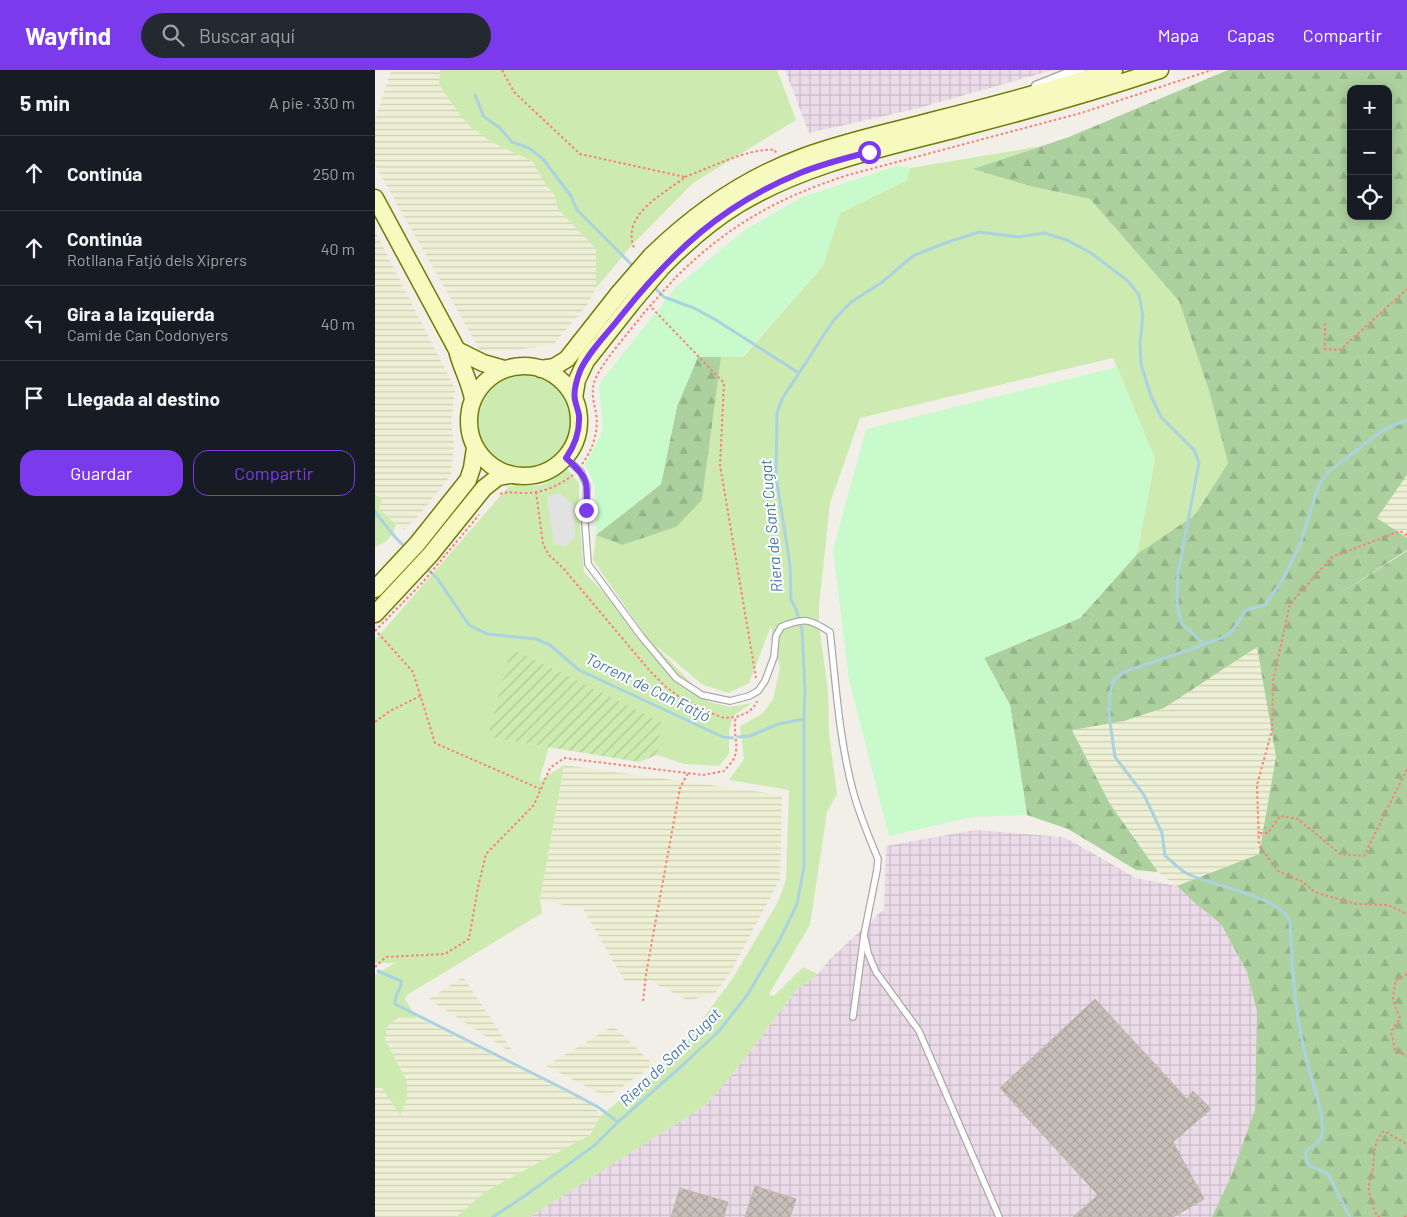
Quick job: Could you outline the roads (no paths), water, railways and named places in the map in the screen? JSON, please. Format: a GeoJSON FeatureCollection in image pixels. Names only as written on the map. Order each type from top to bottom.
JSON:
{"type":"FeatureCollection","features":[{"type":"Feature","properties":{"kind":"main road"},"geometry":{"type":"LineString","coordinates":[[375,614],[476,508],[491,482],[498,477],[510,475],[535,475],[557,466],[566,458],[575,443],[579,425],[575,398],[577,380],[586,361],[631,304],[657,261],[682,227],[713,204],[739,187],[809,155],[1114,70]]}},
{"type":"Feature","properties":{"kind":"main road"},"geometry":{"type":"LineString","coordinates":[[657,261],[731,209],[801,173],[846,158],[1097,90],[1160,70]]}},
{"type":"Feature","properties":{"kind":"main road"},"geometry":{"type":"LineString","coordinates":[[375,198],[457,350],[473,399]]}},
{"type":"Feature","properties":{"kind":"main road"},"geometry":{"type":"LineString","coordinates":[[510,475],[490,465],[475,448],[469,429],[473,399],[486,381],[505,369],[515,366],[554,367],[567,359],[631,304]]}},
{"type":"Feature","properties":{"kind":"main road"},"geometry":{"type":"LineString","coordinates":[[457,350],[483,364],[505,369]]}},
{"type":"Feature","properties":{"kind":"main road"},"geometry":{"type":"LineString","coordinates":[[541,368],[562,381],[575,398]]}},
{"type":"Feature","properties":{"kind":"main road"},"geometry":{"type":"LineString","coordinates":[[375,590],[417,544],[461,489],[471,474],[475,448]]}},
{"type":"Feature","properties":{"kind":"street"},"geometry":{"type":"LineString","coordinates":[[1010,100],[1052,80],[1080,70]]}},
{"type":"Feature","properties":{"kind":"lane"},"geometry":{"type":"LineString","coordinates":[[566,458],[581,472],[587,486],[585,523],[588,564],[647,643],[676,678],[702,695],[730,701],[749,696],[758,691],[765,681],[774,657],[776,636],[781,627],[789,623],[811,620],[830,632],[847,764],[853,792],[878,859],[864,935],[853,1018]]}},
{"type":"Feature","properties":{"kind":"lane"},"geometry":{"type":"LineString","coordinates":[[864,935],[868,953],[876,972],[919,1031],[999,1217]]}},
{"type":"Feature","properties":{"kind":"waterway"},"geometry":{"type":"LineString","coordinates":[[475,95],[484,117],[499,127],[512,142],[529,148],[543,159],[571,196],[577,210],[635,268]]}},
{"type":"Feature","properties":{"kind":"waterway","name":"Riera de Sant Cugat"},"geometry":{"type":"LineString","coordinates":[[493,1217],[595,1145],[719,1031],[748,994],[780,939],[797,904],[804,867],[805,690],[802,630],[796,609],[791,600],[790,565],[776,476],[777,413],[782,399],[833,321],[851,302],[881,283],[913,256],[979,232],[1019,237],[1044,233],[1067,240],[1091,253],[1128,281],[1139,295],[1143,316],[1140,343],[1141,364],[1151,396],[1161,417],[1194,450],[1199,463],[1178,573],[1177,605],[1182,624],[1204,644],[1220,639],[1230,633],[1246,610],[1265,605],[1283,579],[1300,544],[1319,485],[1328,472],[1383,430],[1407,420]]}},
{"type":"Feature","properties":{"kind":"waterway"},"geometry":{"type":"LineString","coordinates":[[652,285],[664,297],[694,308],[716,320],[799,373]]}},
{"type":"Feature","properties":{"kind":"waterway","name":"Torrent de Can Fatjó"},"geometry":{"type":"LineString","coordinates":[[375,512],[406,548]]}},
{"type":"Feature","properties":{"kind":"waterway","name":"Torrent de Can Fatjó"},"geometry":{"type":"LineString","coordinates":[[426,568],[437,578],[469,625],[487,634],[536,639],[550,645],[579,670],[723,737],[733,738]]}},
{"type":"Feature","properties":{"kind":"waterway"},"geometry":{"type":"LineString","coordinates":[[1203,645],[1124,672],[1113,681],[1109,715],[1115,757],[1144,795],[1162,833],[1165,856],[1186,873],[1197,878],[1260,898],[1274,905],[1284,913],[1290,922],[1297,1015],[1305,1055],[1319,1104],[1322,1126],[1321,1138],[1306,1151],[1306,1157],[1309,1165],[1328,1174],[1350,1217]]}},
{"type":"Feature","properties":{"kind":"waterway","name":"Torrent de Can Fatjó"},"geometry":{"type":"LineString","coordinates":[[738,737],[750,736],[778,724],[804,719]]}},
{"type":"Feature","properties":{"kind":"waterway"},"geometry":{"type":"LineString","coordinates":[[378,971],[401,981],[395,1004],[570,1092],[598,1107],[618,1122]]}}]}
